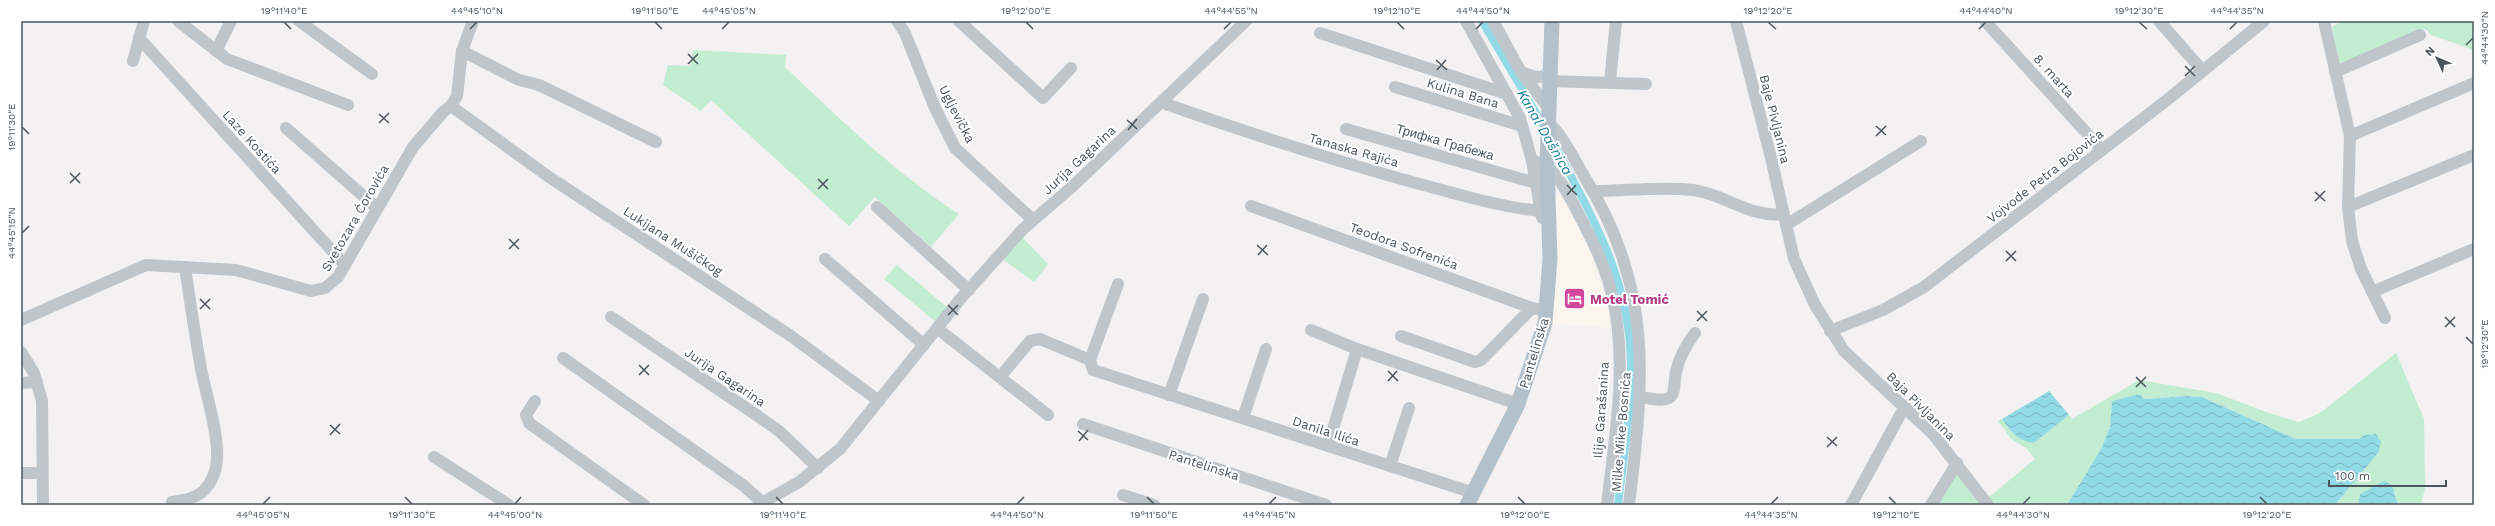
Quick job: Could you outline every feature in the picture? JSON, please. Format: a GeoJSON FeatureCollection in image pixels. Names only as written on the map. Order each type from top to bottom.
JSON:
{"type":"FeatureCollection","features":[{"type":"Feature","properties":{"kind":"main road","name":"Pantelinska"},"geometry":{"type":"LineString","coordinates":[[1471,499],[1518,404],[1534,361],[1550,229],[1547,165],[1547,114],[1552,21]]}},
{"type":"Feature","properties":{"kind":"street"},"geometry":{"type":"LineString","coordinates":[[133,61],[144,21]]}},
{"type":"Feature","properties":{"kind":"street"},"geometry":{"type":"LineString","coordinates":[[178,21],[227,59],[348,105]]}},
{"type":"Feature","properties":{"kind":"street"},"geometry":{"type":"LineString","coordinates":[[216,51],[231,21]]}},
{"type":"Feature","properties":{"kind":"street"},"geometry":{"type":"LineString","coordinates":[[299,21],[372,74]]}},
{"type":"Feature","properties":{"kind":"street","name":"Svetozara Ćorovića"},"geometry":{"type":"LineString","coordinates":[[21,320],[133,269],[154,264],[243,271],[311,291],[329,286],[338,277],[376,208],[413,147],[443,112],[451,106],[457,96],[460,83],[462,51],[473,21]]}},
{"type":"Feature","properties":{"kind":"street","name":"Ugljevička"},"geometry":{"type":"LineString","coordinates":[[897,21],[905,33],[935,108],[955,148],[1033,220]]}},
{"type":"Feature","properties":{"kind":"street"},"geometry":{"type":"LineString","coordinates":[[959,21],[1043,98],[1071,68]]}},
{"type":"Feature","properties":{"kind":"street","name":"Jurija Gagarina"},"geometry":{"type":"LineString","coordinates":[[563,358],[744,486],[761,504],[818,468],[840,449],[968,290],[1033,220],[1073,186],[1246,21]]}},
{"type":"Feature","properties":{"kind":"street","name":"Kulina Bana"},"geometry":{"type":"LineString","coordinates":[[1466,21],[1507,94],[1522,126],[1532,161],[1542,219],[1550,229]]}},
{"type":"Feature","properties":{"kind":"street","name":"Milke Mike Bosnića"},"geometry":{"type":"LineString","coordinates":[[1492,21],[1521,72],[1594,191],[1616,238],[1636,302],[1641,340],[1641,397],[1629,505]]}},
{"type":"Feature","properties":{"kind":"street"},"geometry":{"type":"LineString","coordinates":[[1610,82],[1616,21]]}},
{"type":"Feature","properties":{"kind":"street","name":"Baje Pivljanina"},"geometry":{"type":"LineString","coordinates":[[1736,21],[1785,219],[1802,278],[1830,330]]}},
{"type":"Feature","properties":{"kind":"street","name":"8. marta"},"geometry":{"type":"LineString","coordinates":[[1985,21],[2102,150]]}},
{"type":"Feature","properties":{"kind":"street"},"geometry":{"type":"LineString","coordinates":[[2159,21],[2202,70]]}},
{"type":"Feature","properties":{"kind":"street","name":"Vojvode Petra Bojovića"},"geometry":{"type":"LineString","coordinates":[[1830,330],[1883,310],[1924,287],[2102,150],[2264,21]]}},
{"type":"Feature","properties":{"kind":"street"},"geometry":{"type":"LineString","coordinates":[[2324,21],[2334,72],[2350,136],[2348,207],[2356,256],[2385,318]]}},
{"type":"Feature","properties":{"kind":"street","name":"Kulina Bana"},"geometry":{"type":"LineString","coordinates":[[1320,33],[1507,94]]}},
{"type":"Feature","properties":{"kind":"street"},"geometry":{"type":"LineString","coordinates":[[2334,72],[2420,35]]}},
{"type":"Feature","properties":{"kind":"street","name":"Laze Kostića"},"geometry":{"type":"LineString","coordinates":[[139,38],[345,265]]}},
{"type":"Feature","properties":{"kind":"street"},"geometry":{"type":"LineString","coordinates":[[462,51],[519,80],[539,85],[656,142]]}},
{"type":"Feature","properties":{"kind":"street"},"geometry":{"type":"LineString","coordinates":[[1521,72],[1536,77],[1646,84]]}},
{"type":"Feature","properties":{"kind":"street"},"geometry":{"type":"LineString","coordinates":[[2350,136],[2474,83]]}},
{"type":"Feature","properties":{"kind":"street","name":"Kulina Bana"},"geometry":{"type":"LineString","coordinates":[[1395,87],[1522,126]]}},
{"type":"Feature","properties":{"kind":"street","name":"Tanaska Rajića"},"geometry":{"type":"LineString","coordinates":[[1162,102],[1257,136],[1382,174],[1473,199],[1540,211]]}},
{"type":"Feature","properties":{"kind":"street","name":"Lukijana Mušičkog"},"geometry":{"type":"LineString","coordinates":[[451,106],[549,177],[791,336],[879,401]]}},
{"type":"Feature","properties":{"kind":"street"},"geometry":{"type":"LineString","coordinates":[[286,128],[376,208]]}},
{"type":"Feature","properties":{"kind":"street","name":"Трифка Грабежа"},"geometry":{"type":"LineString","coordinates":[[1346,129],[1536,183]]}},
{"type":"Feature","properties":{"kind":"street"},"geometry":{"type":"LineString","coordinates":[[1594,191],[1691,190],[1715,194],[1757,214],[1785,219],[1922,141]]}},
{"type":"Feature","properties":{"kind":"street"},"geometry":{"type":"LineString","coordinates":[[2348,207],[2474,154]]}},
{"type":"Feature","properties":{"kind":"street"},"geometry":{"type":"LineString","coordinates":[[1532,161],[1547,165]]}},
{"type":"Feature","properties":{"kind":"street","name":"Ilije Garašanina"},"geometry":{"type":"LineString","coordinates":[[1547,165],[1563,186],[1580,216],[1599,256],[1614,305],[1620,375],[1607,505]]}},
{"type":"Feature","properties":{"kind":"street","name":"Teodora Sofrenića"},"geometry":{"type":"LineString","coordinates":[[1251,206],[1540,309]]}},
{"type":"Feature","properties":{"kind":"street"},"geometry":{"type":"LineString","coordinates":[[877,207],[968,290]]}},
{"type":"Feature","properties":{"kind":"street"},"geometry":{"type":"LineString","coordinates":[[2372,292],[2474,250]]}},
{"type":"Feature","properties":{"kind":"street"},"geometry":{"type":"LineString","coordinates":[[825,259],[924,345]]}},
{"type":"Feature","properties":{"kind":"street"},"geometry":{"type":"LineString","coordinates":[[172,502],[195,498],[200,495],[212,478],[216,464],[216,438],[201,370],[185,267]]}},
{"type":"Feature","properties":{"kind":"street"},"geometry":{"type":"LineString","coordinates":[[1090,360],[1118,284]]}},
{"type":"Feature","properties":{"kind":"street"},"geometry":{"type":"LineString","coordinates":[[1169,395],[1203,299]]}},
{"type":"Feature","properties":{"kind":"street","name":"Pantelinska"},"geometry":{"type":"LineString","coordinates":[[1401,336],[1475,362],[1481,360],[1540,309]]}},
{"type":"Feature","properties":{"kind":"street","name":"Jurija Gagarina"},"geometry":{"type":"LineString","coordinates":[[611,317],[752,412],[779,432],[818,468]]}},
{"type":"Feature","properties":{"kind":"street"},"geometry":{"type":"LineString","coordinates":[[938,329],[1048,415]]}},
{"type":"Feature","properties":{"kind":"street"},"geometry":{"type":"LineString","coordinates":[[1311,330],[1357,349],[1518,404]]}},
{"type":"Feature","properties":{"kind":"street","name":"Baja Pivljanina"},"geometry":{"type":"LineString","coordinates":[[1830,330],[1844,351],[1905,406],[1957,463],[1988,505]]}},
{"type":"Feature","properties":{"kind":"street"},"geometry":{"type":"LineString","coordinates":[[1641,397],[1659,400],[1669,398],[1672,395],[1676,372],[1685,346],[1695,333]]}},
{"type":"Feature","properties":{"kind":"street","name":"Danila Ilića"},"geometry":{"type":"LineString","coordinates":[[1000,377],[1030,341],[1040,339],[1090,360],[1093,370],[1390,466],[1471,499]]}},
{"type":"Feature","properties":{"kind":"street"},"geometry":{"type":"LineString","coordinates":[[1243,418],[1266,349]]}},
{"type":"Feature","properties":{"kind":"street"},"geometry":{"type":"LineString","coordinates":[[1328,446],[1357,349]]}},
{"type":"Feature","properties":{"kind":"street"},"geometry":{"type":"LineString","coordinates":[[21,352],[37,382],[42,401],[41,473],[43,505]]}},
{"type":"Feature","properties":{"kind":"street"},"geometry":{"type":"LineString","coordinates":[[21,383],[37,382]]}},
{"type":"Feature","properties":{"kind":"street"},"geometry":{"type":"LineString","coordinates":[[534,401],[526,415],[529,423],[644,505]]}},
{"type":"Feature","properties":{"kind":"street"},"geometry":{"type":"LineString","coordinates":[[1851,505],[1905,406]]}},
{"type":"Feature","properties":{"kind":"street"},"geometry":{"type":"LineString","coordinates":[[1390,466],[1409,408]]}},
{"type":"Feature","properties":{"kind":"street","name":"Pantelinska"},"geometry":{"type":"LineString","coordinates":[[1083,424],[1326,505]]}},
{"type":"Feature","properties":{"kind":"street"},"geometry":{"type":"LineString","coordinates":[[434,457],[508,505]]}},
{"type":"Feature","properties":{"kind":"street"},"geometry":{"type":"LineString","coordinates":[[1930,505],[1957,463]]}},
{"type":"Feature","properties":{"kind":"street"},"geometry":{"type":"LineString","coordinates":[[21,473],[41,473]]}},
{"type":"Feature","properties":{"kind":"street"},"geometry":{"type":"LineString","coordinates":[[1124,495],[1154,505]]}},
{"type":"Feature","properties":{"kind":"shaded area"},"geometry":{"type":"Polygon","coordinates":[[[1558,194],[1567,204],[1592,256],[1606,300],[1612,328],[1552,324],[1555,196],[1558,194]]]}},
{"type":"Feature","properties":{"kind":"green space"},"geometry":{"type":"Polygon","coordinates":[[[2342,21],[2474,21],[2474,50],[2431,35],[2425,29],[2343,63],[2339,62],[2332,27],[2342,21]]]}},
{"type":"Feature","properties":{"kind":"green space"},"geometry":{"type":"Polygon","coordinates":[[[693,50],[786,55],[785,67],[847,126],[890,163],[935,198],[959,214],[931,247],[875,197],[849,226],[711,100],[701,111],[663,85],[668,65],[690,66],[693,50]]]}},
{"type":"Feature","properties":{"kind":"green space"},"geometry":{"type":"Polygon","coordinates":[[[1021,236],[1048,264],[1034,282],[1001,258],[1021,236]]]}},
{"type":"Feature","properties":{"kind":"green space"},"geometry":{"type":"Polygon","coordinates":[[[897,265],[948,308],[936,322],[884,279],[897,265]]]}},
{"type":"Feature","properties":{"kind":"green space"},"geometry":{"type":"Polygon","coordinates":[[[2396,353],[2424,419],[2425,488],[2421,505],[2398,505],[2395,492],[2358,503],[2358,505],[2335,505],[2378,453],[2359,439],[2296,439],[2202,397],[2184,396],[2112,401],[2110,427],[2102,447],[2067,505],[1994,505],[1988,498],[2035,459],[2026,448],[2011,439],[1998,421],[2002,419],[2019,438],[2034,443],[2069,415],[2072,419],[2139,380],[2216,393],[2269,413],[2299,422],[2320,413],[2396,353]]]}},
{"type":"Feature","properties":{"kind":"green space"},"geometry":{"type":"Polygon","coordinates":[[[1956,469],[1984,505],[1934,505],[1956,469]]]}},
{"type":"Feature","properties":{"kind":"water"},"geometry":{"type":"Polygon","coordinates":[[[2049,391],[2069,415],[2034,443],[2019,438],[2002,419],[2049,391]]]}},
{"type":"Feature","properties":{"kind":"water"},"geometry":{"type":"Polygon","coordinates":[[[2140,394],[2144,399],[2184,396],[2202,397],[2296,439],[2359,439],[2364,435],[2376,434],[2381,442],[2378,453],[2335,505],[2067,505],[2102,447],[2110,427],[2112,401],[2140,394]]]}},
{"type":"Feature","properties":{"kind":"water"},"geometry":{"type":"Polygon","coordinates":[[[2384,481],[2392,485],[2398,505],[2358,505],[2360,494],[2384,481]]]}},
{"type":"Feature","properties":{"kind":"waterway","name":"Kanal Dašnica"},"geometry":{"type":"LineString","coordinates":[[1482,21],[1578,189],[1601,236],[1619,285],[1629,336],[1631,382],[1629,417],[1618,505]]}},
{"type":"Feature","properties":{"kind":"place","name":"Motel Tomić"},"geometry":{"type":"Point","coordinates":[1574,299]}}]}
